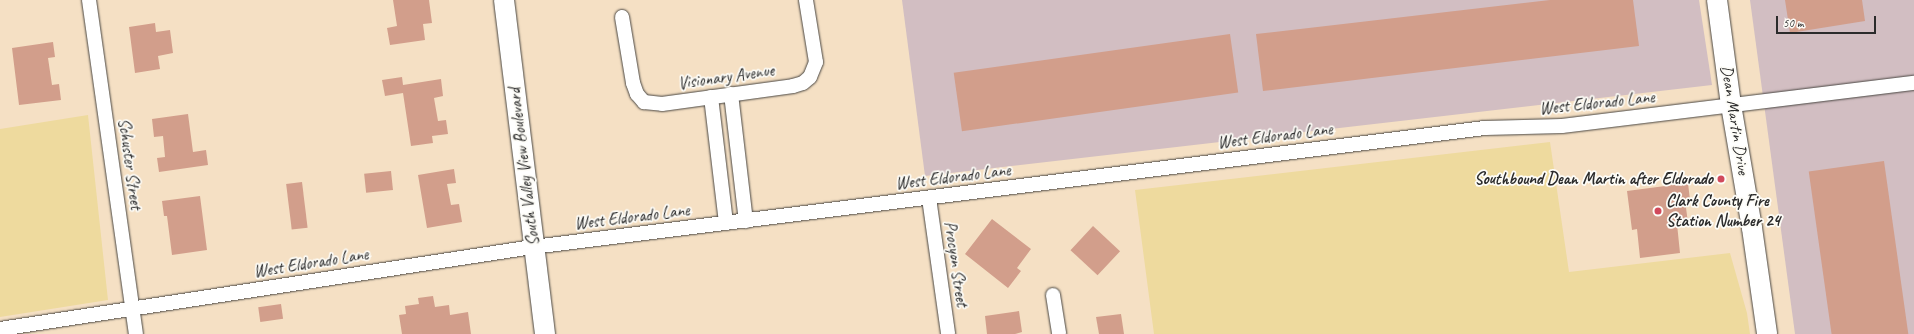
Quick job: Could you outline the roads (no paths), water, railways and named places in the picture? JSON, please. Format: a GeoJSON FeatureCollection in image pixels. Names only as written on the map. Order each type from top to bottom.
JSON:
{"type":"FeatureCollection","features":[{"type":"Feature","properties":{"kind":"main road","name":"South Valley View Boulevard"},"geometry":{"type":"LineString","coordinates":[[504,0],[533,247],[545,334]]}},
{"type":"Feature","properties":{"kind":"main road","name":"Dean Martin Drive"},"geometry":{"type":"LineString","coordinates":[[1717,0],[1731,105],[1752,228],[1767,334]]}},
{"type":"Feature","properties":{"kind":"street","name":"Schuster Street"},"geometry":{"type":"LineString","coordinates":[[89,0],[136,334]]}},
{"type":"Feature","properties":{"kind":"street","name":"Visionary Avenue"},"geometry":{"type":"LineString","coordinates":[[622,17],[633,83],[637,94],[644,102],[662,104],[792,86],[803,83],[810,77],[816,62],[806,0]]}},
{"type":"Feature","properties":{"kind":"street","name":"West Eldorado Lane"},"geometry":{"type":"LineString","coordinates":[[0,329],[533,247],[1477,129],[1562,126],[1914,83]]}},
{"type":"Feature","properties":{"kind":"street"},"geometry":{"type":"LineString","coordinates":[[731,94],[746,221]]}},
{"type":"Feature","properties":{"kind":"street"},"geometry":{"type":"LineString","coordinates":[[710,97],[726,223]]}},
{"type":"Feature","properties":{"kind":"street","name":"Procyon Street"},"geometry":{"type":"LineString","coordinates":[[929,198],[948,334]]}},
{"type":"Feature","properties":{"kind":"street"},"geometry":{"type":"LineString","coordinates":[[1053,295],[1059,334]]}},
{"type":"Feature","properties":{"kind":"place","name":"Southbound Dean Martin after Eldorado"},"geometry":{"type":"Point","coordinates":[1721,179]}},
{"type":"Feature","properties":{"kind":"place","name":"Clark County Fire Station Number 24"},"geometry":{"type":"Point","coordinates":[1658,211]}}]}
